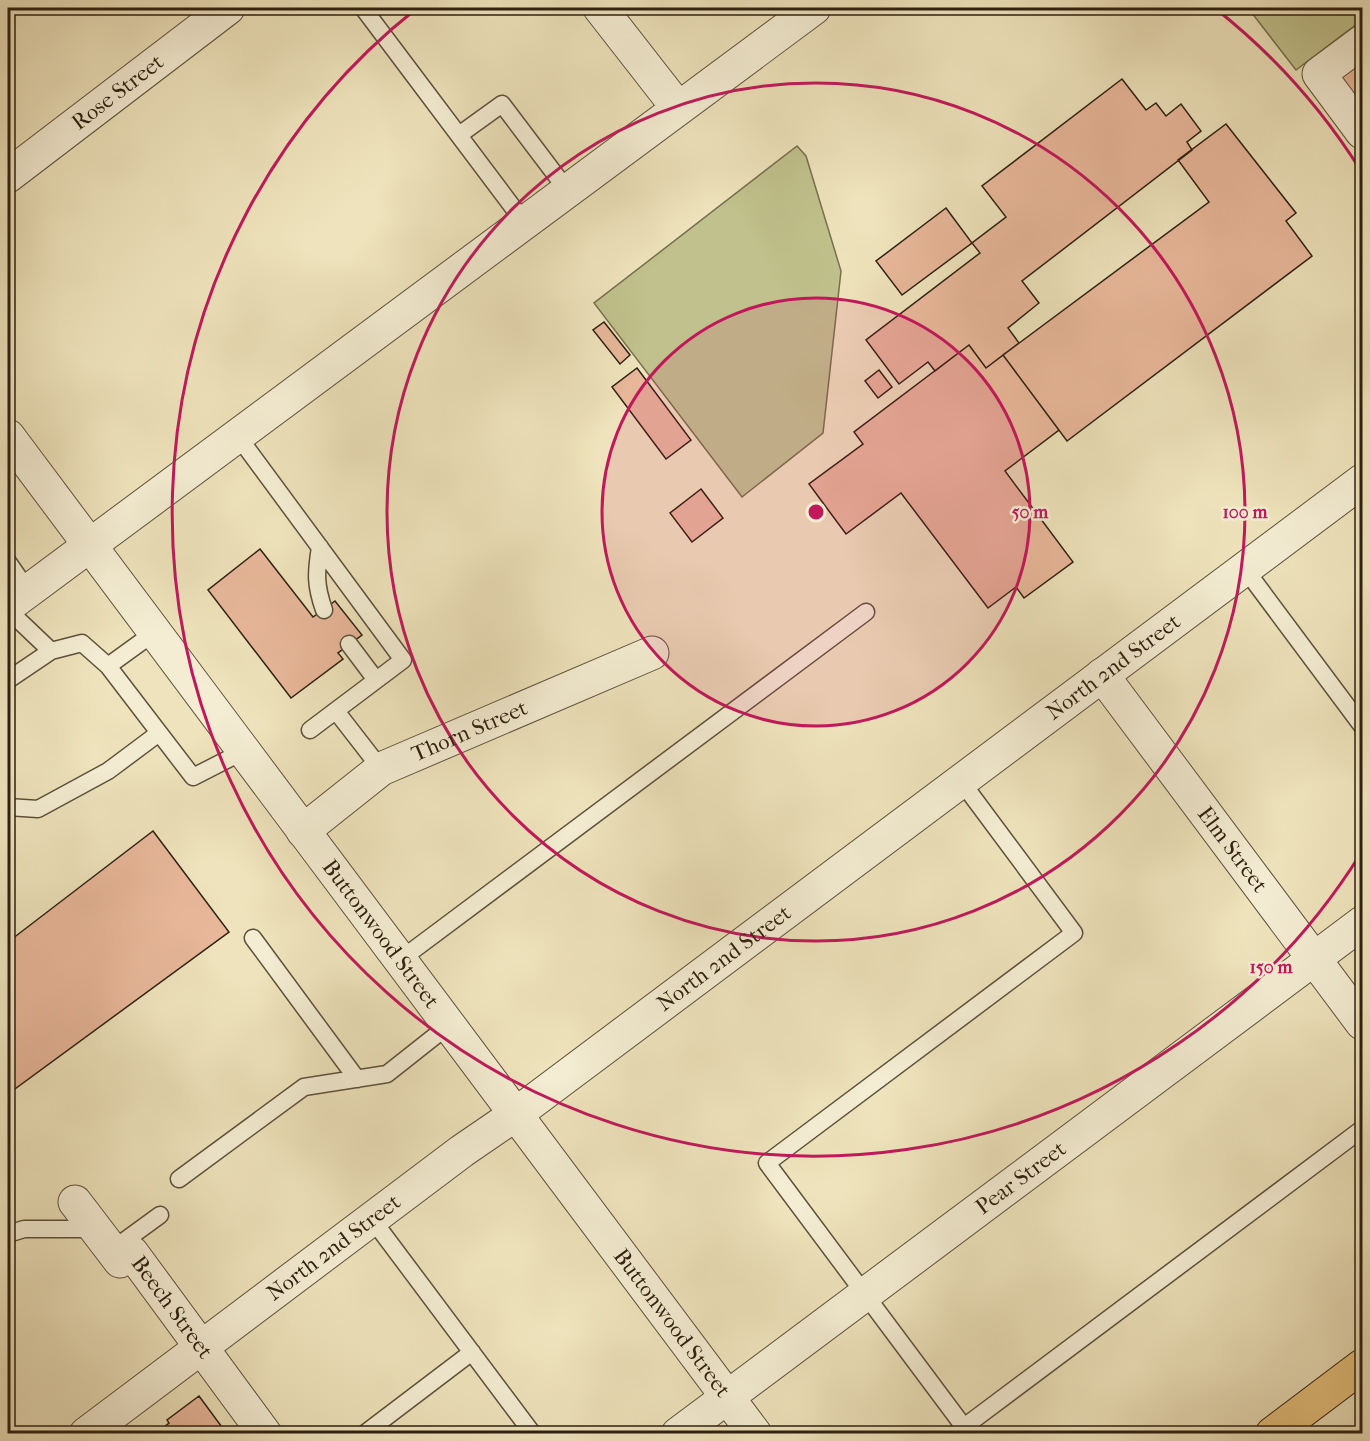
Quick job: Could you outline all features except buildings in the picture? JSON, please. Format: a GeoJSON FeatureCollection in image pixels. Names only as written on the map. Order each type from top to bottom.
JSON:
{"type":"FeatureCollection","features":[{"type":"Feature","properties":{"kind":"main road"},"geometry":{"type":"LineString","coordinates":[[1272,1434],[1362,1366]]}},
{"type":"Feature","properties":{"kind":"street","name":"Rose Street"},"geometry":{"type":"LineString","coordinates":[[8,176],[228,8]]}},
{"type":"Feature","properties":{"kind":"street"},"geometry":{"type":"LineString","coordinates":[[600,8],[678,108]]}},
{"type":"Feature","properties":{"kind":"street"},"geometry":{"type":"LineString","coordinates":[[14,602],[814,8]]}},
{"type":"Feature","properties":{"kind":"street"},"geometry":{"type":"LineString","coordinates":[[1362,42],[1319,74],[1362,132]]}},
{"type":"Feature","properties":{"kind":"street","name":"Buttonwood Street"},"geometry":{"type":"LineString","coordinates":[[8,436],[755,1434]]}},
{"type":"Feature","properties":{"kind":"street","name":"North 2nd Street"},"geometry":{"type":"LineString","coordinates":[[86,1434],[200,1346],[462,1151],[516,1114],[1362,481]]}},
{"type":"Feature","properties":{"kind":"street","name":"Thorn Street"},"geometry":{"type":"LineString","coordinates":[[303,831],[381,769],[652,653]]}},
{"type":"Feature","properties":{"kind":"street","name":"Elm Street"},"geometry":{"type":"LineString","coordinates":[[1102,675],[1362,1023]]}},
{"type":"Feature","properties":{"kind":"street","name":"Pear Street"},"geometry":{"type":"LineString","coordinates":[[678,1434],[1362,923]]}},
{"type":"Feature","properties":{"kind":"street"},"geometry":{"type":"LineString","coordinates":[[75,1202],[104,1239]]}},
{"type":"Feature","properties":{"kind":"street","name":"Beech Street"},"geometry":{"type":"LineString","coordinates":[[104,1239],[120,1261],[132,1253],[265,1434]]}},
{"type":"Feature","properties":{"kind":"lane"},"geometry":{"type":"LineString","coordinates":[[363,8],[524,222]]}},
{"type":"Feature","properties":{"kind":"lane"},"geometry":{"type":"LineString","coordinates":[[459,135],[502,104],[567,190]]}},
{"type":"Feature","properties":{"kind":"lane"},"geometry":{"type":"LineString","coordinates":[[237,435],[403,660],[310,730]]}},
{"type":"Feature","properties":{"kind":"lane"},"geometry":{"type":"LineString","coordinates":[[320,547],[316,590],[324,610]]}},
{"type":"Feature","properties":{"kind":"lane"},"geometry":{"type":"LineString","coordinates":[[8,562],[14,602],[51,651]]}},
{"type":"Feature","properties":{"kind":"lane"},"geometry":{"type":"LineString","coordinates":[[1245,569],[1361,722]]}},
{"type":"Feature","properties":{"kind":"lane"},"geometry":{"type":"LineString","coordinates":[[400,960],[866,612]]}},
{"type":"Feature","properties":{"kind":"lane"},"geometry":{"type":"LineString","coordinates":[[108,666],[155,632]]}},
{"type":"Feature","properties":{"kind":"lane"},"geometry":{"type":"LineString","coordinates":[[8,680],[51,651],[82,643],[108,666],[193,777],[244,751]]}},
{"type":"Feature","properties":{"kind":"lane"},"geometry":{"type":"LineString","coordinates":[[349,644],[376,680]]}},
{"type":"Feature","properties":{"kind":"lane"},"geometry":{"type":"LineString","coordinates":[[336,711],[381,769]]}},
{"type":"Feature","properties":{"kind":"lane"},"geometry":{"type":"LineString","coordinates":[[8,807],[38,808],[108,771],[159,733]]}},
{"type":"Feature","properties":{"kind":"lane"},"geometry":{"type":"LineString","coordinates":[[961,781],[1074,933],[767,1163],[865,1295],[960,1430],[1362,1129]]}},
{"type":"Feature","properties":{"kind":"lane"},"geometry":{"type":"LineString","coordinates":[[253,938],[357,1079]]}},
{"type":"Feature","properties":{"kind":"lane"},"geometry":{"type":"LineString","coordinates":[[179,1179],[304,1087],[387,1074],[448,1024]]}},
{"type":"Feature","properties":{"kind":"lane"},"geometry":{"type":"LineString","coordinates":[[8,1234],[24,1229],[104,1239],[160,1215]]}},
{"type":"Feature","properties":{"kind":"lane"},"geometry":{"type":"LineString","coordinates":[[372,1219],[533,1434]]}},
{"type":"Feature","properties":{"kind":"lane"},"geometry":{"type":"LineString","coordinates":[[364,1434],[472,1352]]}},
{"type":"Feature","properties":{"kind":"green space"},"geometry":{"type":"Polygon","coordinates":[[[1248,8],[1362,8],[1362,20],[1296,70],[1248,8]]]}},
{"type":"Feature","properties":{"kind":"green space"},"geometry":{"type":"Polygon","coordinates":[[[797,146],[806,156],[841,271],[823,433],[742,497],[594,303],[797,146]]]}}]}
